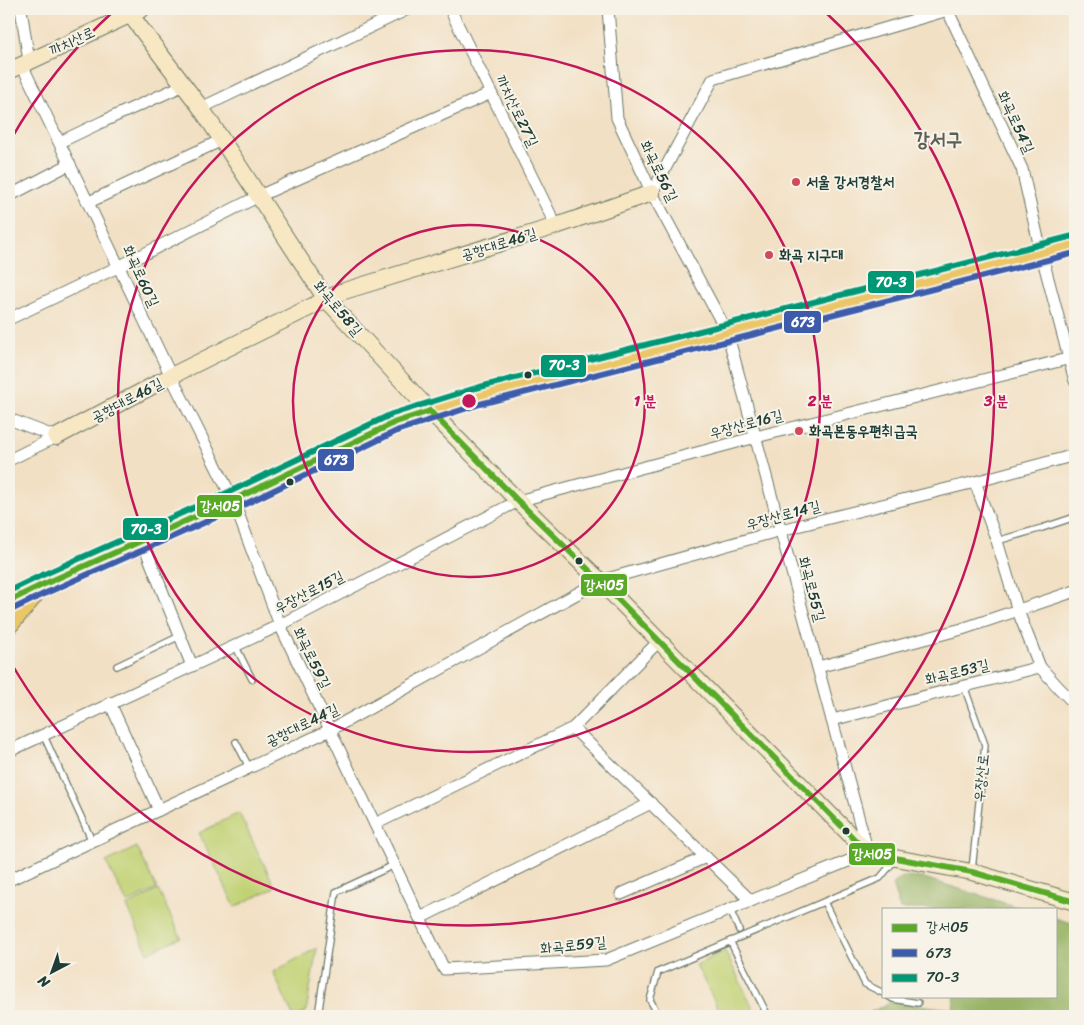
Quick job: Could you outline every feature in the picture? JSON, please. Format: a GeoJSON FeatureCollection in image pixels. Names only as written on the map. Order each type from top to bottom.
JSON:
{"type":"FeatureCollection","features":[{"type":"Feature","properties":{"kind":"main road"},"geometry":{"type":"LineString","coordinates":[[9,601],[233,500],[396,422],[478,396],[1075,244]]}},
{"type":"Feature","properties":{"kind":"main road"},"geometry":{"type":"LineString","coordinates":[[9,587],[42,585]]}},
{"type":"Feature","properties":{"kind":"main road"},"geometry":{"type":"LineString","coordinates":[[9,624],[42,585]]}},
{"type":"Feature","properties":{"kind":"street","name":"까치산로"},"geometry":{"type":"LineString","coordinates":[[21,9],[20,66],[133,10]]}},
{"type":"Feature","properties":{"kind":"street"},"geometry":{"type":"LineString","coordinates":[[201,108],[408,9]]}},
{"type":"Feature","properties":{"kind":"street","name":"까치산로27길"},"geometry":{"type":"LineString","coordinates":[[450,9],[556,226]]}},
{"type":"Feature","properties":{"kind":"street","name":"화곡로56길"},"geometry":{"type":"LineString","coordinates":[[608,9],[617,118],[652,193],[727,332]]}},
{"type":"Feature","properties":{"kind":"street"},"geometry":{"type":"LineString","coordinates":[[652,193],[713,79],[948,9]]}},
{"type":"Feature","properties":{"kind":"street","name":"화곡로54길"},"geometry":{"type":"LineString","coordinates":[[948,9],[1022,169],[1041,252]]}},
{"type":"Feature","properties":{"kind":"street","name":"화곡로58길"},"geometry":{"type":"LineString","coordinates":[[133,10],[201,108],[326,299],[430,411]]}},
{"type":"Feature","properties":{"kind":"street","name":"화곡로60길"},"geometry":{"type":"LineString","coordinates":[[20,66],[60,142],[233,500]]}},
{"type":"Feature","properties":{"kind":"street"},"geometry":{"type":"LineString","coordinates":[[60,142],[184,85]]}},
{"type":"Feature","properties":{"kind":"street"},"geometry":{"type":"LineString","coordinates":[[9,319],[259,196],[491,93]]}},
{"type":"Feature","properties":{"kind":"street"},"geometry":{"type":"LineString","coordinates":[[89,202],[222,140]]}},
{"type":"Feature","properties":{"kind":"street"},"geometry":{"type":"LineString","coordinates":[[9,196],[70,164]]}},
{"type":"Feature","properties":{"kind":"street","name":"공항대로46길"},"geometry":{"type":"LineString","coordinates":[[56,437],[172,376],[340,292],[556,226],[652,193]]}},
{"type":"Feature","properties":{"kind":"street"},"geometry":{"type":"LineString","coordinates":[[1041,252],[1072,358],[1075,381]]}},
{"type":"Feature","properties":{"kind":"street","name":"화곡로55길"},"geometry":{"type":"LineString","coordinates":[[727,332],[868,853]]}},
{"type":"Feature","properties":{"kind":"street","name":"우장산로16길"},"geometry":{"type":"LineString","coordinates":[[518,501],[756,437],[1072,358]]}},
{"type":"Feature","properties":{"kind":"street"},"geometry":{"type":"LineString","coordinates":[[430,411],[868,853],[972,872],[1075,902]]}},
{"type":"Feature","properties":{"kind":"street"},"geometry":{"type":"LineString","coordinates":[[9,419],[56,437]]}},
{"type":"Feature","properties":{"kind":"street"},"geometry":{"type":"LineString","coordinates":[[9,460],[56,437]]}},
{"type":"Feature","properties":{"kind":"street","name":"우장산로14길"},"geometry":{"type":"LineString","coordinates":[[600,581],[781,530],[1075,455]]}},
{"type":"Feature","properties":{"kind":"street"},"geometry":{"type":"LineString","coordinates":[[975,482],[997,541],[1018,611],[1040,667],[1075,704]]}},
{"type":"Feature","properties":{"kind":"street","name":"화곡로59길"},"geometry":{"type":"LineString","coordinates":[[233,500],[280,624],[444,969],[606,960],[868,853]]}},
{"type":"Feature","properties":{"kind":"street","name":"우장산로15길"},"geometry":{"type":"LineString","coordinates":[[9,751],[280,624],[518,501]]}},
{"type":"Feature","properties":{"kind":"street"},"geometry":{"type":"LineString","coordinates":[[142,540],[192,666]]}},
{"type":"Feature","properties":{"kind":"street","name":"공항대로44길"},"geometry":{"type":"LineString","coordinates":[[9,880],[330,730],[600,581]]}},
{"type":"Feature","properties":{"kind":"street"},"geometry":{"type":"LineString","coordinates":[[818,666],[962,629],[1075,591]]}},
{"type":"Feature","properties":{"kind":"street"},"geometry":{"type":"LineString","coordinates":[[374,824],[573,728],[659,641]]}},
{"type":"Feature","properties":{"kind":"street","name":"화곡로53길"},"geometry":{"type":"LineString","coordinates":[[832,720],[1040,667]]}},
{"type":"Feature","properties":{"kind":"street"},"geometry":{"type":"LineString","coordinates":[[110,703],[159,810]]}},
{"type":"Feature","properties":{"kind":"street"},"geometry":{"type":"LineString","coordinates":[[573,728],[751,901]]}},
{"type":"Feature","properties":{"kind":"street"},"geometry":{"type":"LineString","coordinates":[[420,918],[651,804]]}},
{"type":"Feature","properties":{"kind":"street"},"geometry":{"type":"LineString","coordinates":[[621,894],[706,857]]}},
{"type":"Feature","properties":{"kind":"lane"},"geometry":{"type":"LineString","coordinates":[[997,541],[1075,517]]}},
{"type":"Feature","properties":{"kind":"lane"},"geometry":{"type":"LineString","coordinates":[[117,666],[180,636]]}},
{"type":"Feature","properties":{"kind":"lane"},"geometry":{"type":"LineString","coordinates":[[235,645],[252,679]]}},
{"type":"Feature","properties":{"kind":"lane","name":"우장산로"},"geometry":{"type":"LineString","coordinates":[[964,686],[985,745],[972,872]]}},
{"type":"Feature","properties":{"kind":"lane"},"geometry":{"type":"LineString","coordinates":[[43,734],[92,841]]}},
{"type":"Feature","properties":{"kind":"lane"},"geometry":{"type":"LineString","coordinates":[[236,742],[249,767]]}},
{"type":"Feature","properties":{"kind":"lane"},"geometry":{"type":"LineString","coordinates":[[659,1016],[650,1000],[658,972],[880,878],[896,858]]}},
{"type":"Feature","properties":{"kind":"lane"},"geometry":{"type":"LineString","coordinates":[[318,1016],[336,892],[394,864]]}},
{"type":"Feature","properties":{"kind":"lane"},"geometry":{"type":"LineString","coordinates":[[824,902],[865,984],[882,992]]}},
{"type":"Feature","properties":{"kind":"lane"},"geometry":{"type":"LineString","coordinates":[[730,910],[739,930]]}},
{"type":"Feature","properties":{"kind":"lane"},"geometry":{"type":"LineString","coordinates":[[730,941],[768,1016]]}},
{"type":"Feature","properties":{"kind":"lane"},"geometry":{"type":"LineString","coordinates":[[891,998],[918,1003]]}},
{"type":"Feature","properties":{"kind":"green space"},"geometry":{"type":"Polygon","coordinates":[[[239,813],[275,887],[235,907],[199,833],[239,813]]]}},
{"type":"Feature","properties":{"kind":"green space"},"geometry":{"type":"Polygon","coordinates":[[[137,847],[157,889],[127,903],[106,862],[137,847]]]}},
{"type":"Feature","properties":{"kind":"green space"},"geometry":{"type":"Polygon","coordinates":[[[902,877],[924,878],[1021,908],[900,908],[892,885],[902,877]]]}},
{"type":"Feature","properties":{"kind":"green space"},"geometry":{"type":"Polygon","coordinates":[[[158,890],[181,937],[148,953],[127,906],[158,890]]]}},
{"type":"Feature","properties":{"kind":"green space"},"geometry":{"type":"Polygon","coordinates":[[[1056,918],[1075,924],[1075,1016],[863,1016],[891,1002],[953,1009],[955,998],[1056,998],[1056,918]]]}},
{"type":"Feature","properties":{"kind":"green space"},"geometry":{"type":"Polygon","coordinates":[[[317,948],[306,1012],[293,1016],[273,972],[317,948]]]}},
{"type":"Feature","properties":{"kind":"green space"},"geometry":{"type":"Polygon","coordinates":[[[725,951],[757,1016],[722,1016],[696,965],[725,951]]]}},
{"type":"Feature","properties":{"kind":"transit line","name":"70-3"},"geometry":{"type":"LineString","coordinates":[[9,591],[229,492],[392,414],[476,388],[1073,236]]}},
{"type":"Feature","properties":{"kind":"transit line","name":"673"},"geometry":{"type":"LineString","coordinates":[[13,609],[237,508],[399,430],[480,404],[1075,253]]}},
{"type":"Feature","properties":{"kind":"transit line","name":"강서05"},"geometry":{"type":"LineString","coordinates":[[430,411],[868,853],[972,872],[1075,902]]}},
{"type":"Feature","properties":{"kind":"transit line","name":"강서05"},"geometry":{"type":"LineString","coordinates":[[9,601],[233,500],[396,422],[430,411]]}},
{"type":"Feature","properties":{"kind":"place","name":"서울 강서경찰서"},"geometry":{"type":"Point","coordinates":[796,182]}},
{"type":"Feature","properties":{"kind":"place","name":"화곡 지구대"},"geometry":{"type":"Point","coordinates":[769,255]}},
{"type":"Feature","properties":{"kind":"place","name":"화곡본동우편취급국"},"geometry":{"type":"Point","coordinates":[799,431]}},
{"type":"Feature","properties":{"kind":"district","name":"강서구"},"geometry":{"type":"Point","coordinates":[938,139]}}]}
